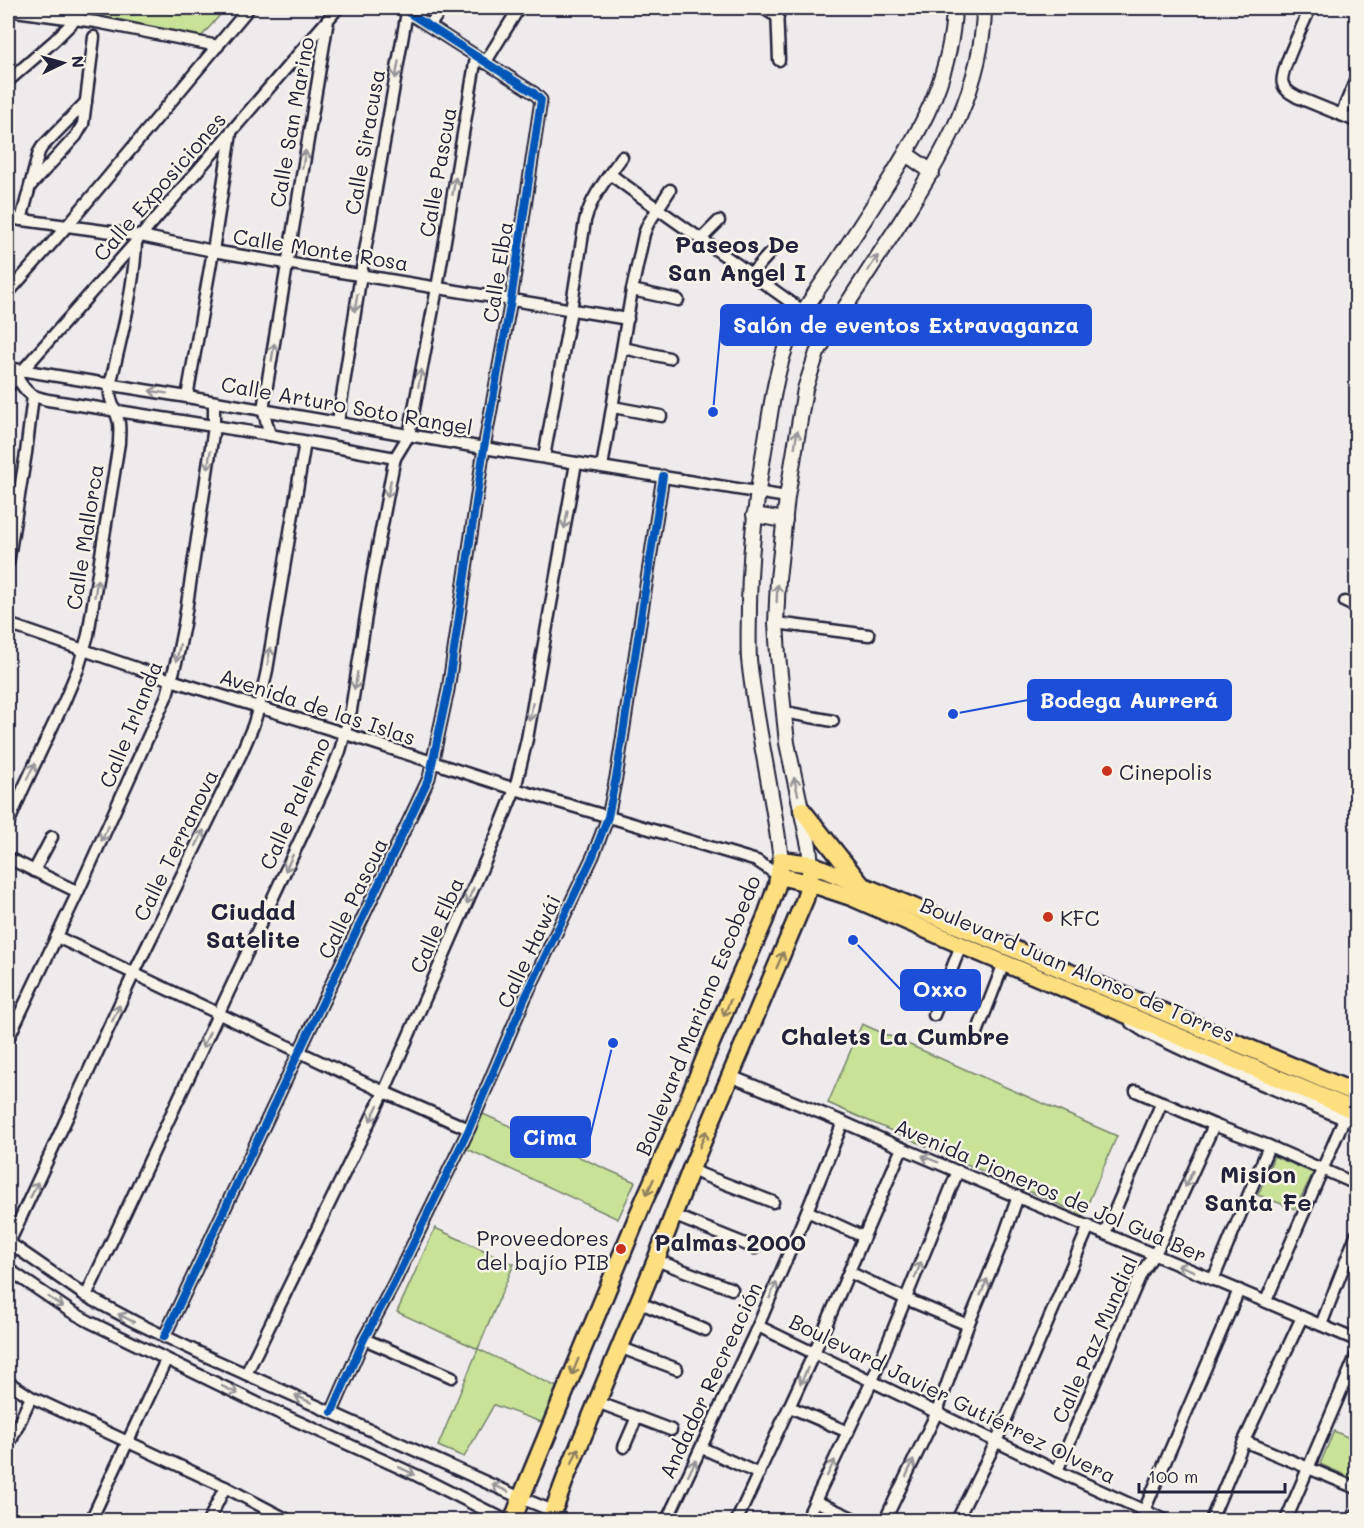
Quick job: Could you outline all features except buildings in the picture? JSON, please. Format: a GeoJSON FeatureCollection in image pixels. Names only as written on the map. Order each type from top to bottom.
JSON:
{"type":"FeatureCollection","features":[{"type":"Feature","properties":{"kind":"main road"},"geometry":{"type":"LineString","coordinates":[[802,810],[860,884]]}},
{"type":"Feature","properties":{"kind":"main road","name":"Boulevard Juan Alonso de Torres"},"geometry":{"type":"LineString","coordinates":[[780,868],[811,864],[1356,1093]]}},
{"type":"Feature","properties":{"kind":"main road"},"geometry":{"type":"LineString","coordinates":[[552,1516],[691,1169],[801,909],[809,883],[811,864]]}},
{"type":"Feature","properties":{"kind":"main road","name":"Boulevard Juan Alonso de Torres"},"geometry":{"type":"LineString","coordinates":[[780,868],[809,883],[851,897],[1118,1010],[1350,1115]]}},
{"type":"Feature","properties":{"kind":"main road","name":"Boulevard Mariano Escobedo"},"geometry":{"type":"LineString","coordinates":[[513,1521],[643,1203],[765,919],[780,868]]}},
{"type":"Feature","properties":{"kind":"street"},"geometry":{"type":"LineString","coordinates":[[8,293],[249,8]]}},
{"type":"Feature","properties":{"kind":"street","name":"Calle Exposiciones"},"geometry":{"type":"LineString","coordinates":[[8,387],[139,240],[338,8]]}},
{"type":"Feature","properties":{"kind":"street"},"geometry":{"type":"LineString","coordinates":[[430,25],[442,8]]}},
{"type":"Feature","properties":{"kind":"street"},"geometry":{"type":"LineString","coordinates":[[404,10],[481,60],[519,8]]}},
{"type":"Feature","properties":{"kind":"street"},"geometry":{"type":"LineString","coordinates":[[763,8],[777,12],[779,60]]}},
{"type":"Feature","properties":{"kind":"street","name":"Boulevard Mariano Escobedo"},"geometry":{"type":"LineString","coordinates":[[780,868],[749,655],[750,576],[754,515],[770,413],[783,357],[791,335],[871,211],[923,123],[939,87],[948,53],[954,8]]}},
{"type":"Feature","properties":{"kind":"street"},"geometry":{"type":"LineString","coordinates":[[811,864],[787,743],[777,655],[776,623],[778,579],[787,497],[805,389],[817,353],[932,172],[950,139],[968,95],[978,59],[984,8]]}},
{"type":"Feature","properties":{"kind":"street"},"geometry":{"type":"LineString","coordinates":[[1310,8],[1285,66],[1282,84],[1297,97],[1356,121]]}},
{"type":"Feature","properties":{"kind":"street"},"geometry":{"type":"LineString","coordinates":[[8,10],[96,22],[218,46]]}},
{"type":"Feature","properties":{"kind":"street","name":"Calle Siracusa"},"geometry":{"type":"LineString","coordinates":[[338,422],[404,10]]}},
{"type":"Feature","properties":{"kind":"street"},"geometry":{"type":"LineString","coordinates":[[8,81],[75,20]]}},
{"type":"Feature","properties":{"kind":"street","name":"Calle San Marino"},"geometry":{"type":"LineString","coordinates":[[263,409],[328,20]]}},
{"type":"Feature","properties":{"kind":"street"},"geometry":{"type":"LineString","coordinates":[[31,185],[76,136],[83,124],[94,37]]}},
{"type":"Feature","properties":{"kind":"street","name":"Calle Elba"},"geometry":{"type":"LineString","coordinates":[[481,60],[534,93],[541,100],[511,300],[484,448]]}},
{"type":"Feature","properties":{"kind":"street","name":"Calle Pascua"},"geometry":{"type":"LineString","coordinates":[[409,435],[481,60]]}},
{"type":"Feature","properties":{"kind":"street"},"geometry":{"type":"LineString","coordinates":[[1341,115],[1356,79]]}},
{"type":"Feature","properties":{"kind":"street"},"geometry":{"type":"LineString","coordinates":[[21,220],[36,159],[42,147],[86,102]]}},
{"type":"Feature","properties":{"kind":"street"},"geometry":{"type":"LineString","coordinates":[[187,396],[213,251],[231,132]]}},
{"type":"Feature","properties":{"kind":"street"},"geometry":{"type":"LineString","coordinates":[[906,154],[932,172]]}},
{"type":"Feature","properties":{"kind":"street"},"geometry":{"type":"LineString","coordinates":[[544,457],[571,310],[580,245],[589,207],[622,157]]}},
{"type":"Feature","properties":{"kind":"street"},"geometry":{"type":"LineString","coordinates":[[610,174],[804,312]]}},
{"type":"Feature","properties":{"kind":"street"},"geometry":{"type":"LineString","coordinates":[[602,467],[632,290],[644,234],[670,190]]}},
{"type":"Feature","properties":{"kind":"street","name":"Calle Monte Rosa"},"geometry":{"type":"LineString","coordinates":[[8,218],[628,319]]}},
{"type":"Feature","properties":{"kind":"street"},"geometry":{"type":"LineString","coordinates":[[701,239],[718,221]]}},
{"type":"Feature","properties":{"kind":"street","name":"Calle Mallorca"},"geometry":{"type":"LineString","coordinates":[[8,824],[64,702],[88,636],[119,443],[119,422],[110,400],[110,385],[139,240]]}},
{"type":"Feature","properties":{"kind":"street"},"geometry":{"type":"LineString","coordinates":[[752,273],[769,254]]}},
{"type":"Feature","properties":{"kind":"street"},"geometry":{"type":"LineString","coordinates":[[632,290],[678,300]]}},
{"type":"Feature","properties":{"kind":"street"},"geometry":{"type":"LineString","coordinates":[[623,348],[669,358]]}},
{"type":"Feature","properties":{"kind":"street","name":"Calle Arturo Soto Rangel"},"geometry":{"type":"LineString","coordinates":[[8,368],[20,374],[187,396],[484,448],[787,497]]}},
{"type":"Feature","properties":{"kind":"street"},"geometry":{"type":"LineString","coordinates":[[20,374],[26,392],[48,400],[270,435],[395,458]]}},
{"type":"Feature","properties":{"kind":"street"},"geometry":{"type":"LineString","coordinates":[[8,563],[33,396]]}},
{"type":"Feature","properties":{"kind":"street","name":"Calle Irlanda"},"geometry":{"type":"LineString","coordinates":[[8,1039],[78,892],[167,695],[184,624],[214,427],[214,402]]}},
{"type":"Feature","properties":{"kind":"street"},"geometry":{"type":"LineString","coordinates":[[613,407],[661,416]]}},
{"type":"Feature","properties":{"kind":"street"},"geometry":{"type":"LineString","coordinates":[[263,409],[270,435]]}},
{"type":"Feature","properties":{"kind":"street","name":"Calle Palermo"},"geometry":{"type":"LineString","coordinates":[[86,1296],[329,778],[346,734],[395,458],[409,435]]}},
{"type":"Feature","properties":{"kind":"street","name":"Calle Terranova"},"geometry":{"type":"LineString","coordinates":[[8,1243],[253,726],[267,670],[305,442]]}},
{"type":"Feature","properties":{"kind":"street","name":"Calle Pascua"},"geometry":{"type":"LineString","coordinates":[[164,1336],[429,778],[448,690],[484,448]]}},
{"type":"Feature","properties":{"kind":"street","name":"Calle Elba"},"geometry":{"type":"LineString","coordinates":[[246,1374],[384,1092],[515,789],[527,739],[576,463]]}},
{"type":"Feature","properties":{"kind":"street","name":"Calle Hawái"},"geometry":{"type":"LineString","coordinates":[[332,1412],[364,1339],[469,1129],[525,998],[593,856],[608,817],[663,476]]}},
{"type":"Feature","properties":{"kind":"street"},"geometry":{"type":"LineString","coordinates":[[754,515],[785,520]]}},
{"type":"Feature","properties":{"kind":"street"},"geometry":{"type":"LineString","coordinates":[[1346,602],[1356,607]]}},
{"type":"Feature","properties":{"kind":"street"},"geometry":{"type":"LineString","coordinates":[[776,623],[869,635]]}},
{"type":"Feature","properties":{"kind":"street","name":"Avenida de las Islas"},"geometry":{"type":"LineString","coordinates":[[8,624],[171,680],[515,789],[780,868]]}},
{"type":"Feature","properties":{"kind":"street"},"geometry":{"type":"LineString","coordinates":[[784,712],[833,721]]}},
{"type":"Feature","properties":{"kind":"street"},"geometry":{"type":"LineString","coordinates":[[34,871],[51,837]]}},
{"type":"Feature","properties":{"kind":"street"},"geometry":{"type":"LineString","coordinates":[[8,858],[78,892]]}},
{"type":"Feature","properties":{"kind":"street"},"geometry":{"type":"LineString","coordinates":[[57,937],[384,1092],[469,1129]]}},
{"type":"Feature","properties":{"kind":"street"},"geometry":{"type":"LineString","coordinates":[[934,1015],[961,945]]}},
{"type":"Feature","properties":{"kind":"street"},"geometry":{"type":"LineString","coordinates":[[977,1033],[1004,963]]}},
{"type":"Feature","properties":{"kind":"street","name":"Avenida Pioneros de Jol Gua Ber"},"geometry":{"type":"LineString","coordinates":[[730,1076],[1356,1340]]}},
{"type":"Feature","properties":{"kind":"street"},"geometry":{"type":"LineString","coordinates":[[1136,1091],[1356,1184]]}},
{"type":"Feature","properties":{"kind":"street"},"geometry":{"type":"LineString","coordinates":[[1105,1233],[1162,1102]]}},
{"type":"Feature","properties":{"kind":"street"},"geometry":{"type":"LineString","coordinates":[[1266,1301],[1322,1169],[1350,1115],[1356,1124]]}},
{"type":"Feature","properties":{"kind":"street","name":"Andador Recreación"},"geometry":{"type":"LineString","coordinates":[[667,1521],[758,1326],[843,1122]]}},
{"type":"Feature","properties":{"kind":"street","name":"Calle Paz Mundial"},"geometry":{"type":"LineString","coordinates":[[1057,1471],[1141,1274],[1154,1255],[1214,1125]]}},
{"type":"Feature","properties":{"kind":"street"},"geometry":{"type":"LineString","coordinates":[[1213,1280],[1269,1146]]}},
{"type":"Feature","properties":{"kind":"street"},"geometry":{"type":"LineString","coordinates":[[737,1521],[814,1353],[902,1148]]}},
{"type":"Feature","properties":{"kind":"street"},"geometry":{"type":"LineString","coordinates":[[691,1169],[773,1202]]}},
{"type":"Feature","properties":{"kind":"street"},"geometry":{"type":"LineString","coordinates":[[806,1521],[872,1381],[958,1171]]}},
{"type":"Feature","properties":{"kind":"street"},"geometry":{"type":"LineString","coordinates":[[885,1521],[937,1412],[1018,1196]]}},
{"type":"Feature","properties":{"kind":"street"},"geometry":{"type":"LineString","coordinates":[[807,1211],[864,1237]]}},
{"type":"Feature","properties":{"kind":"street"},"geometry":{"type":"LineString","coordinates":[[673,1215],[755,1248]]}},
{"type":"Feature","properties":{"kind":"street"},"geometry":{"type":"LineString","coordinates":[[957,1521],[996,1442],[1089,1226]]}},
{"type":"Feature","properties":{"kind":"street"},"geometry":{"type":"LineString","coordinates":[[1321,1325],[1356,1235]]}},
{"type":"Feature","properties":{"kind":"street"},"geometry":{"type":"LineString","coordinates":[[8,1243],[86,1296],[112,1310],[246,1374],[521,1498],[552,1516]]}},
{"type":"Feature","properties":{"kind":"street"},"geometry":{"type":"LineString","coordinates":[[656,1260],[732,1289]]}},
{"type":"Feature","properties":{"kind":"street"},"geometry":{"type":"LineString","coordinates":[[8,1269],[70,1311],[166,1360],[416,1475],[504,1521]]}},
{"type":"Feature","properties":{"kind":"street"},"geometry":{"type":"LineString","coordinates":[[849,1272],[968,1325]]}},
{"type":"Feature","properties":{"kind":"street"},"geometry":{"type":"LineString","coordinates":[[1144,1511],[1239,1290]]}},
{"type":"Feature","properties":{"kind":"street"},"geometry":{"type":"LineString","coordinates":[[638,1302],[705,1330]]}},
{"type":"Feature","properties":{"kind":"street"},"geometry":{"type":"LineString","coordinates":[[1211,1521],[1302,1317]]}},
{"type":"Feature","properties":{"kind":"street","name":"Boulevard Javier Gutiérrez Olvera"},"geometry":{"type":"LineString","coordinates":[[758,1326],[1165,1521]]}},
{"type":"Feature","properties":{"kind":"street"},"geometry":{"type":"LineString","coordinates":[[364,1339],[452,1377]]}},
{"type":"Feature","properties":{"kind":"street"},"geometry":{"type":"LineString","coordinates":[[619,1347],[677,1369]]}},
{"type":"Feature","properties":{"kind":"street"},"geometry":{"type":"LineString","coordinates":[[1286,1521],[1356,1356]]}},
{"type":"Feature","properties":{"kind":"street"},"geometry":{"type":"LineString","coordinates":[[91,1521],[166,1360]]}},
{"type":"Feature","properties":{"kind":"street"},"geometry":{"type":"LineString","coordinates":[[8,1382],[32,1397],[225,1487],[288,1521]]}},
{"type":"Feature","properties":{"kind":"street"},"geometry":{"type":"LineString","coordinates":[[8,1447],[32,1397]]}},
{"type":"Feature","properties":{"kind":"street"},"geometry":{"type":"LineString","coordinates":[[597,1402],[671,1430]]}},
{"type":"Feature","properties":{"kind":"street"},"geometry":{"type":"LineString","coordinates":[[790,1407],[848,1432]]}},
{"type":"Feature","properties":{"kind":"street"},"geometry":{"type":"LineString","coordinates":[[624,1447],[637,1417]]}},
{"type":"Feature","properties":{"kind":"street"},"geometry":{"type":"LineString","coordinates":[[1245,1441],[1356,1488]]}},
{"type":"Feature","properties":{"kind":"street"},"geometry":{"type":"LineString","coordinates":[[702,1448],[759,1474]]}},
{"type":"Feature","properties":{"kind":"street"},"geometry":{"type":"LineString","coordinates":[[209,1521],[225,1487]]}},
{"type":"Feature","properties":{"kind":"street"},"geometry":{"type":"LineString","coordinates":[[815,1501],[857,1521]]}},
{"type":"Feature","properties":{"kind":"street"},"geometry":{"type":"LineString","coordinates":[[1354,1521],[1356,1515]]}},
{"type":"Feature","properties":{"kind":"green space"},"geometry":{"type":"Polygon","coordinates":[[[15,8],[226,8],[201,37],[15,8]]]}},
{"type":"Feature","properties":{"kind":"green space"},"geometry":{"type":"Polygon","coordinates":[[[862,1024],[1117,1136],[1083,1215],[828,1103],[862,1024]]]}},
{"type":"Feature","properties":{"kind":"green space"},"geometry":{"type":"Polygon","coordinates":[[[483,1114],[635,1182],[618,1219],[467,1149],[483,1114]]]}},
{"type":"Feature","properties":{"kind":"green space"},"geometry":{"type":"Polygon","coordinates":[[[1274,1156],[1313,1173],[1295,1209],[1258,1195],[1274,1156]]]}},
{"type":"Feature","properties":{"kind":"green space"},"geometry":{"type":"Polygon","coordinates":[[[435,1228],[514,1264],[478,1349],[397,1312],[435,1228]]]}},
{"type":"Feature","properties":{"kind":"green space"},"geometry":{"type":"Polygon","coordinates":[[[478,1349],[559,1388],[544,1423],[494,1405],[464,1457],[438,1446],[478,1349]]]}},
{"type":"Feature","properties":{"kind":"green space"},"geometry":{"type":"Polygon","coordinates":[[[1334,1431],[1356,1441],[1356,1480],[1320,1464],[1334,1431]]]}},
{"type":"Feature","properties":{"kind":"cycle path"},"geometry":{"type":"LineString","coordinates":[[164,1337],[429,778],[448,690],[484,448],[511,300],[541,100],[534,93],[401,8]]}},
{"type":"Feature","properties":{"kind":"cycle path"},"geometry":{"type":"LineString","coordinates":[[332,1412],[364,1339],[469,1129],[525,998],[593,856],[608,817],[663,476]]}},
{"type":"Feature","properties":{"kind":"place","name":"Salón de eventos Extravaganza"},"geometry":{"type":"Point","coordinates":[713,412]}},
{"type":"Feature","properties":{"kind":"place","name":"Bodega Aurrerá"},"geometry":{"type":"Point","coordinates":[953,714]}},
{"type":"Feature","properties":{"kind":"place","name":"Cinepolis"},"geometry":{"type":"Point","coordinates":[1107,771]}},
{"type":"Feature","properties":{"kind":"place","name":"KFC"},"geometry":{"type":"Point","coordinates":[1048,917]}},
{"type":"Feature","properties":{"kind":"place","name":"Oxxo"},"geometry":{"type":"Point","coordinates":[853,940]}},
{"type":"Feature","properties":{"kind":"place","name":"Cima"},"geometry":{"type":"Point","coordinates":[613,1043]}},
{"type":"Feature","properties":{"kind":"place","name":"Proveedores del bajío PIB"},"geometry":{"type":"Point","coordinates":[621,1249]}},
{"type":"Feature","properties":{"kind":"district","name":"Paseos De San Angel I"},"geometry":{"type":"Point","coordinates":[737,257]}},
{"type":"Feature","properties":{"kind":"district","name":"Ciudad Satelite"},"geometry":{"type":"Point","coordinates":[253,924]}},
{"type":"Feature","properties":{"kind":"district","name":"Chalets La Cumbre"},"geometry":{"type":"Point","coordinates":[895,1035]}},
{"type":"Feature","properties":{"kind":"district","name":"Mision Santa Fe"},"geometry":{"type":"Point","coordinates":[1258,1187]}},
{"type":"Feature","properties":{"kind":"district","name":"Palmas 2000"},"geometry":{"type":"Point","coordinates":[730,1241]}}]}
